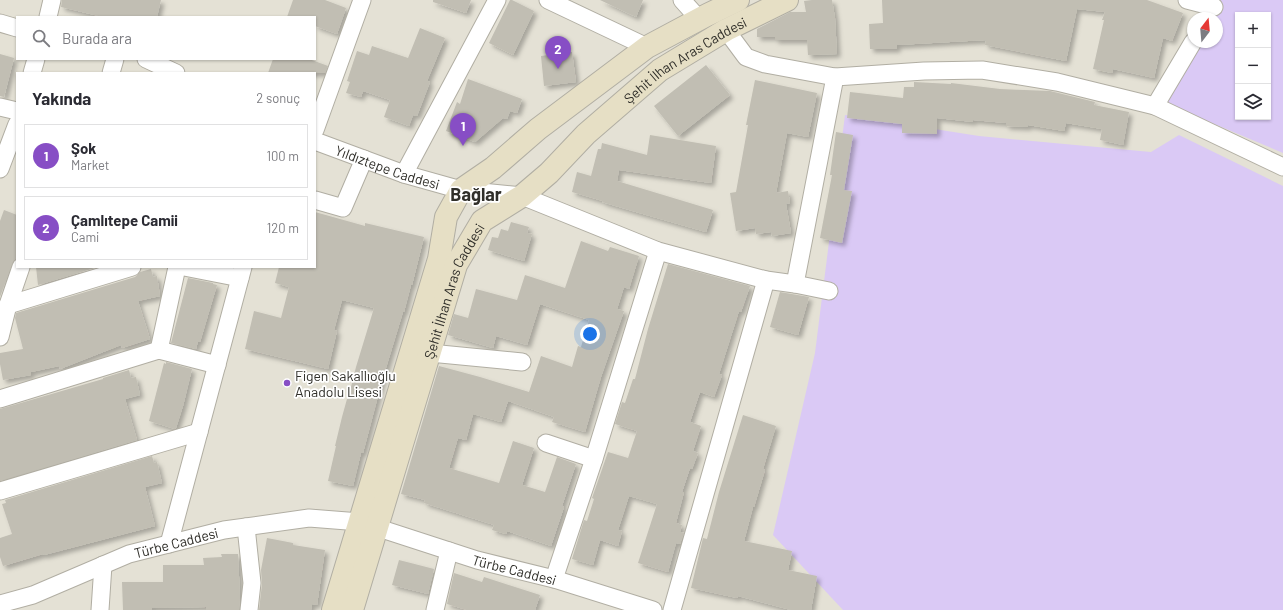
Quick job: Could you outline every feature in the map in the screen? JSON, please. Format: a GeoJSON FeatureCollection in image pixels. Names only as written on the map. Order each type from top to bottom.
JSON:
{"type":"FeatureCollection","features":[{"type":"Feature","properties":{"kind":"main road","name":"Şehit İlhan Aras Caddesi"},"geometry":{"type":"LineString","coordinates":[[333,610],[368,525],[430,353],[456,265],[482,221],[522,196],[549,173],[586,134],[660,70],[726,30],[787,0]]}},
{"type":"Feature","properties":{"kind":"main road","name":"Şehit İlhan Aras Caddesi"},"geometry":{"type":"LineString","coordinates":[[352,610],[368,525],[439,259],[446,217],[461,190],[493,168],[538,129],[648,47],[733,1]]}},
{"type":"Feature","properties":{"kind":"street"},"geometry":{"type":"LineString","coordinates":[[48,16],[52,0]]}},
{"type":"Feature","properties":{"kind":"street"},"geometry":{"type":"LineString","coordinates":[[316,127],[362,0]]}},
{"type":"Feature","properties":{"kind":"street"},"geometry":{"type":"LineString","coordinates":[[404,174],[498,0]]}},
{"type":"Feature","properties":{"kind":"street"},"geometry":{"type":"LineString","coordinates":[[548,0],[648,47]]}},
{"type":"Feature","properties":{"kind":"street"},"geometry":{"type":"LineString","coordinates":[[682,0],[699,19]]}},
{"type":"Feature","properties":{"kind":"street"},"geometry":{"type":"LineString","coordinates":[[1187,0],[1213,8]]}},
{"type":"Feature","properties":{"kind":"street"},"geometry":{"type":"LineString","coordinates":[[0,23],[16,28]]}},
{"type":"Feature","properties":{"kind":"street"},"geometry":{"type":"LineString","coordinates":[[726,30],[746,57],[764,64],[835,77],[924,71],[982,70],[1057,82],[1155,106],[1283,167]]}},
{"type":"Feature","properties":{"kind":"street"},"geometry":{"type":"LineString","coordinates":[[1155,106],[1190,48]]}},
{"type":"Feature","properties":{"kind":"street"},"geometry":{"type":"LineString","coordinates":[[32,72],[36,60]]}},
{"type":"Feature","properties":{"kind":"street"},"geometry":{"type":"LineString","coordinates":[[111,72],[115,60]]}},
{"type":"Feature","properties":{"kind":"street"},"geometry":{"type":"LineString","coordinates":[[148,60],[174,72]]}},
{"type":"Feature","properties":{"kind":"street"},"geometry":{"type":"LineString","coordinates":[[795,284],[835,77]]}},
{"type":"Feature","properties":{"kind":"street"},"geometry":{"type":"LineString","coordinates":[[0,107],[16,111]]}},
{"type":"Feature","properties":{"kind":"street"},"geometry":{"type":"LineString","coordinates":[[0,169],[16,127]]}},
{"type":"Feature","properties":{"kind":"street","name":"Yıldıztepe Caddesi"},"geometry":{"type":"LineString","coordinates":[[316,141],[404,174],[461,190],[522,196],[658,251],[766,280],[829,291]]}},
{"type":"Feature","properties":{"kind":"street"},"geometry":{"type":"LineString","coordinates":[[316,200],[343,208],[364,159]]}},
{"type":"Feature","properties":{"kind":"street"},"geometry":{"type":"LineString","coordinates":[[554,580],[594,459],[658,251]]}},
{"type":"Feature","properties":{"kind":"street"},"geometry":{"type":"LineString","coordinates":[[0,337],[8,305],[21,268]]}},
{"type":"Feature","properties":{"kind":"street"},"geometry":{"type":"LineString","coordinates":[[8,305],[129,268]]}},
{"type":"Feature","properties":{"kind":"street"},"geometry":{"type":"LineString","coordinates":[[159,350],[177,268]]}},
{"type":"Feature","properties":{"kind":"street"},"geometry":{"type":"LineString","coordinates":[[169,544],[242,272],[196,268]]}},
{"type":"Feature","properties":{"kind":"street"},"geometry":{"type":"LineString","coordinates":[[672,610],[766,280]]}},
{"type":"Feature","properties":{"kind":"street"},"geometry":{"type":"LineString","coordinates":[[0,399],[159,350],[217,365]]}},
{"type":"Feature","properties":{"kind":"street"},"geometry":{"type":"LineString","coordinates":[[430,353],[522,362]]}},
{"type":"Feature","properties":{"kind":"street"},"geometry":{"type":"LineString","coordinates":[[0,491],[199,432]]}},
{"type":"Feature","properties":{"kind":"street"},"geometry":{"type":"LineString","coordinates":[[546,443],[594,459]]}},
{"type":"Feature","properties":{"kind":"street","name":"Türbe Caddesi"},"geometry":{"type":"LineString","coordinates":[[0,604],[34,595],[129,554],[224,530],[308,518],[368,525],[477,560],[554,580],[619,605],[653,610]]}},
{"type":"Feature","properties":{"kind":"street"},"geometry":{"type":"LineString","coordinates":[[246,527],[252,583],[249,610]]}},
{"type":"Feature","properties":{"kind":"street"},"geometry":{"type":"LineString","coordinates":[[435,610],[449,551]]}},
{"type":"Feature","properties":{"kind":"street"},"geometry":{"type":"LineString","coordinates":[[100,610],[104,565]]}},
{"type":"Feature","properties":{"kind":"shaded area"},"geometry":{"type":"Polygon","coordinates":[[[1216,0],[1283,0],[1283,153],[1162,102],[1191,48],[1223,48],[1223,12],[1210,12],[1216,0]]]}},
{"type":"Feature","properties":{"kind":"shaded area"},"geometry":{"type":"Polygon","coordinates":[[[845,115],[979,136],[1151,152],[1179,135],[1283,186],[1283,610],[843,610],[773,535],[815,353],[845,115]]]}},
{"type":"Feature","properties":{"kind":"building"},"geometry":{"type":"Polygon","coordinates":[[[62,0],[161,0],[157,16],[99,16],[61,7],[62,0]]]}},
{"type":"Feature","properties":{"kind":"building"},"geometry":{"type":"Polygon","coordinates":[[[293,0],[325,0],[346,8],[337,34],[316,26],[316,16],[287,16],[293,0]]]}},
{"type":"Feature","properties":{"kind":"building"},"geometry":{"type":"Polygon","coordinates":[[[433,0],[471,0],[466,13],[433,2],[433,0]]]}},
{"type":"Feature","properties":{"kind":"building"},"geometry":{"type":"Polygon","coordinates":[[[510,0],[534,11],[513,55],[489,43],[510,0]]]}},
{"type":"Feature","properties":{"kind":"building"},"geometry":{"type":"Polygon","coordinates":[[[600,0],[643,0],[636,17],[600,0]]]}},
{"type":"Feature","properties":{"kind":"building"},"geometry":{"type":"Polygon","coordinates":[[[832,0],[835,18],[837,54],[808,55],[807,40],[775,40],[775,37],[757,37],[757,29],[790,12],[806,12],[804,1],[832,0]]]}},
{"type":"Feature","properties":{"kind":"building"},"geometry":{"type":"Polygon","coordinates":[[[882,0],[1147,0],[1183,13],[1172,41],[1163,38],[1154,78],[1113,69],[1112,73],[1093,69],[1104,20],[1102,20],[1105,12],[1077,9],[1066,61],[985,45],[986,40],[897,45],[897,49],[870,49],[869,24],[883,23],[882,0]]]}},
{"type":"Feature","properties":{"kind":"building"},"geometry":{"type":"Polygon","coordinates":[[[420,28],[445,38],[427,81],[430,82],[417,116],[413,115],[409,126],[384,117],[390,100],[363,91],[361,97],[346,93],[350,82],[347,81],[357,51],[369,55],[372,46],[408,58],[420,28]]]}},
{"type":"Feature","properties":{"kind":"building"},"geometry":{"type":"Polygon","coordinates":[[[572,52],[576,82],[544,86],[541,56],[572,52]]]}},
{"type":"Feature","properties":{"kind":"building"},"geometry":{"type":"Polygon","coordinates":[[[0,54],[14,58],[4,97],[0,96],[0,54]]]}},
{"type":"Feature","properties":{"kind":"building"},"geometry":{"type":"Polygon","coordinates":[[[273,60],[312,60],[328,66],[325,73],[268,72],[273,60]]]}},
{"type":"Feature","properties":{"kind":"building"},"geometry":{"type":"Polygon","coordinates":[[[706,65],[730,95],[678,136],[654,106],[706,65]]]}},
{"type":"Feature","properties":{"kind":"building"},"geometry":{"type":"Polygon","coordinates":[[[468,79],[522,99],[517,113],[510,111],[507,119],[503,118],[475,142],[446,131],[457,102],[460,104],[468,79]]]}},
{"type":"Feature","properties":{"kind":"building"},"geometry":{"type":"Polygon","coordinates":[[[755,80],[817,93],[808,137],[787,133],[776,193],[788,191],[790,203],[786,204],[791,233],[772,236],[771,232],[756,234],[755,228],[736,231],[730,193],[736,192],[748,125],[746,125],[755,80]]]}},
{"type":"Feature","properties":{"kind":"building"},"geometry":{"type":"Polygon","coordinates":[[[914,82],[951,83],[1000,89],[1050,91],[1095,102],[1094,105],[1129,112],[1123,145],[1100,140],[1102,129],[1066,123],[1064,131],[1028,125],[1028,127],[1006,126],[1006,123],[973,120],[973,122],[937,118],[937,134],[902,133],[902,124],[847,118],[850,92],[903,98],[904,87],[914,87],[914,82]]]}},
{"type":"Feature","properties":{"kind":"building"},"geometry":{"type":"Polygon","coordinates":[[[836,132],[853,135],[844,190],[852,191],[842,243],[820,238],[832,175],[830,175],[836,132]]]}},
{"type":"Feature","properties":{"kind":"building"},"geometry":{"type":"Polygon","coordinates":[[[650,135],[716,146],[711,183],[619,170],[617,181],[713,210],[706,232],[572,192],[577,172],[591,176],[598,149],[601,149],[602,143],[647,155],[650,135]]]}},
{"type":"Feature","properties":{"kind":"building"},"geometry":{"type":"Polygon","coordinates":[[[4,210],[16,215],[16,259],[12,264],[0,297],[0,221],[4,210]]]}},
{"type":"Feature","properties":{"kind":"building"},"geometry":{"type":"Polygon","coordinates":[[[316,212],[365,226],[365,223],[424,237],[412,285],[382,381],[353,486],[328,481],[342,417],[374,308],[342,300],[334,330],[337,331],[328,369],[245,349],[254,311],[281,318],[289,287],[275,283],[279,268],[316,268],[316,212]]]}},
{"type":"Feature","properties":{"kind":"building"},"geometry":{"type":"Polygon","coordinates":[[[511,222],[529,227],[527,233],[532,234],[524,261],[488,250],[492,237],[498,238],[501,229],[508,231],[511,222]]]}},
{"type":"Feature","properties":{"kind":"building"},"geometry":{"type":"Polygon","coordinates":[[[581,241],[608,251],[610,247],[639,256],[629,289],[624,287],[617,309],[624,311],[601,377],[585,432],[552,422],[554,417],[508,401],[501,422],[473,414],[466,440],[458,438],[449,468],[499,483],[513,441],[534,448],[522,485],[545,492],[557,457],[576,464],[551,546],[507,531],[506,534],[492,530],[494,525],[424,503],[425,500],[401,494],[439,366],[529,392],[541,356],[572,367],[578,346],[581,347],[589,320],[540,304],[527,345],[496,336],[493,348],[448,335],[454,314],[468,318],[476,289],[517,300],[525,275],[565,288],[581,241]]]}},
{"type":"Feature","properties":{"kind":"building"},"geometry":{"type":"Polygon","coordinates":[[[668,264],[750,286],[741,312],[739,311],[719,374],[722,375],[714,397],[700,392],[690,422],[701,426],[693,451],[698,453],[692,469],[690,468],[682,492],[684,492],[676,523],[682,525],[680,532],[684,533],[680,544],[676,543],[668,572],[638,563],[657,504],[629,496],[618,530],[622,531],[618,546],[600,540],[593,565],[572,559],[584,520],[587,521],[594,499],[592,498],[608,452],[628,458],[637,431],[615,424],[622,402],[625,403],[633,379],[635,379],[648,329],[668,264]]]}},
{"type":"Feature","properties":{"kind":"building"},"geometry":{"type":"Polygon","coordinates":[[[36,268],[95,268],[38,285],[36,268]]]}},
{"type":"Feature","properties":{"kind":"building"},"geometry":{"type":"Polygon","coordinates":[[[151,269],[153,277],[157,276],[160,296],[138,301],[150,339],[122,348],[121,345],[60,369],[59,366],[31,372],[31,375],[3,380],[0,364],[0,353],[23,349],[15,318],[16,313],[135,277],[140,272],[151,269]]]}},
{"type":"Feature","properties":{"kind":"building"},"geometry":{"type":"Polygon","coordinates":[[[188,278],[217,285],[200,342],[198,341],[196,349],[171,343],[188,278]]]}},
{"type":"Feature","properties":{"kind":"building"},"geometry":{"type":"Polygon","coordinates":[[[780,292],[809,297],[798,335],[770,327],[780,292]]]}},
{"type":"Feature","properties":{"kind":"building"},"geometry":{"type":"Polygon","coordinates":[[[166,362],[192,369],[183,406],[175,429],[149,421],[164,363],[166,364],[166,362]]]}},
{"type":"Feature","properties":{"kind":"building"},"geometry":{"type":"Polygon","coordinates":[[[129,370],[131,378],[136,377],[140,395],[125,399],[137,440],[0,481],[0,409],[129,370]]]}},
{"type":"Feature","properties":{"kind":"building"},"geometry":{"type":"Polygon","coordinates":[[[743,415],[776,426],[744,541],[792,551],[788,570],[817,576],[811,610],[791,610],[738,596],[737,598],[691,588],[703,538],[707,539],[719,492],[743,415]]]}},
{"type":"Feature","properties":{"kind":"building"},"geometry":{"type":"Polygon","coordinates":[[[152,456],[154,463],[157,462],[162,483],[145,487],[155,526],[44,555],[43,554],[3,566],[0,557],[0,538],[12,534],[2,504],[6,503],[5,500],[152,456]]]}},
{"type":"Feature","properties":{"kind":"building"},"geometry":{"type":"Polygon","coordinates":[[[267,538],[293,543],[293,545],[325,550],[317,605],[312,604],[311,610],[259,610],[262,584],[261,570],[267,538]]]}},
{"type":"Feature","properties":{"kind":"building"},"geometry":{"type":"Polygon","coordinates":[[[221,554],[238,554],[240,598],[239,610],[206,610],[206,607],[123,610],[122,582],[163,582],[163,565],[204,565],[203,558],[222,557],[221,554]]]}},
{"type":"Feature","properties":{"kind":"building"},"geometry":{"type":"Polygon","coordinates":[[[399,560],[434,569],[428,594],[392,585],[399,560]]]}},
{"type":"Feature","properties":{"kind":"building"},"geometry":{"type":"Polygon","coordinates":[[[454,573],[482,582],[484,577],[540,595],[535,610],[467,610],[447,604],[454,573]]]}},
{"type":"Feature","properties":{"kind":"place","name":"Çamlıtepe Camii"},"geometry":{"type":"Point","coordinates":[558,69]}},
{"type":"Feature","properties":{"kind":"place","name":"Şok"},"geometry":{"type":"Point","coordinates":[463,146]}},
{"type":"Feature","properties":{"kind":"place","name":"Figen Sakallıoğlu Anadolu Lisesi"},"geometry":{"type":"Point","coordinates":[287,383]}},
{"type":"Feature","properties":{"kind":"district","name":"Bağlar"},"geometry":{"type":"Point","coordinates":[476,194]}}]}
